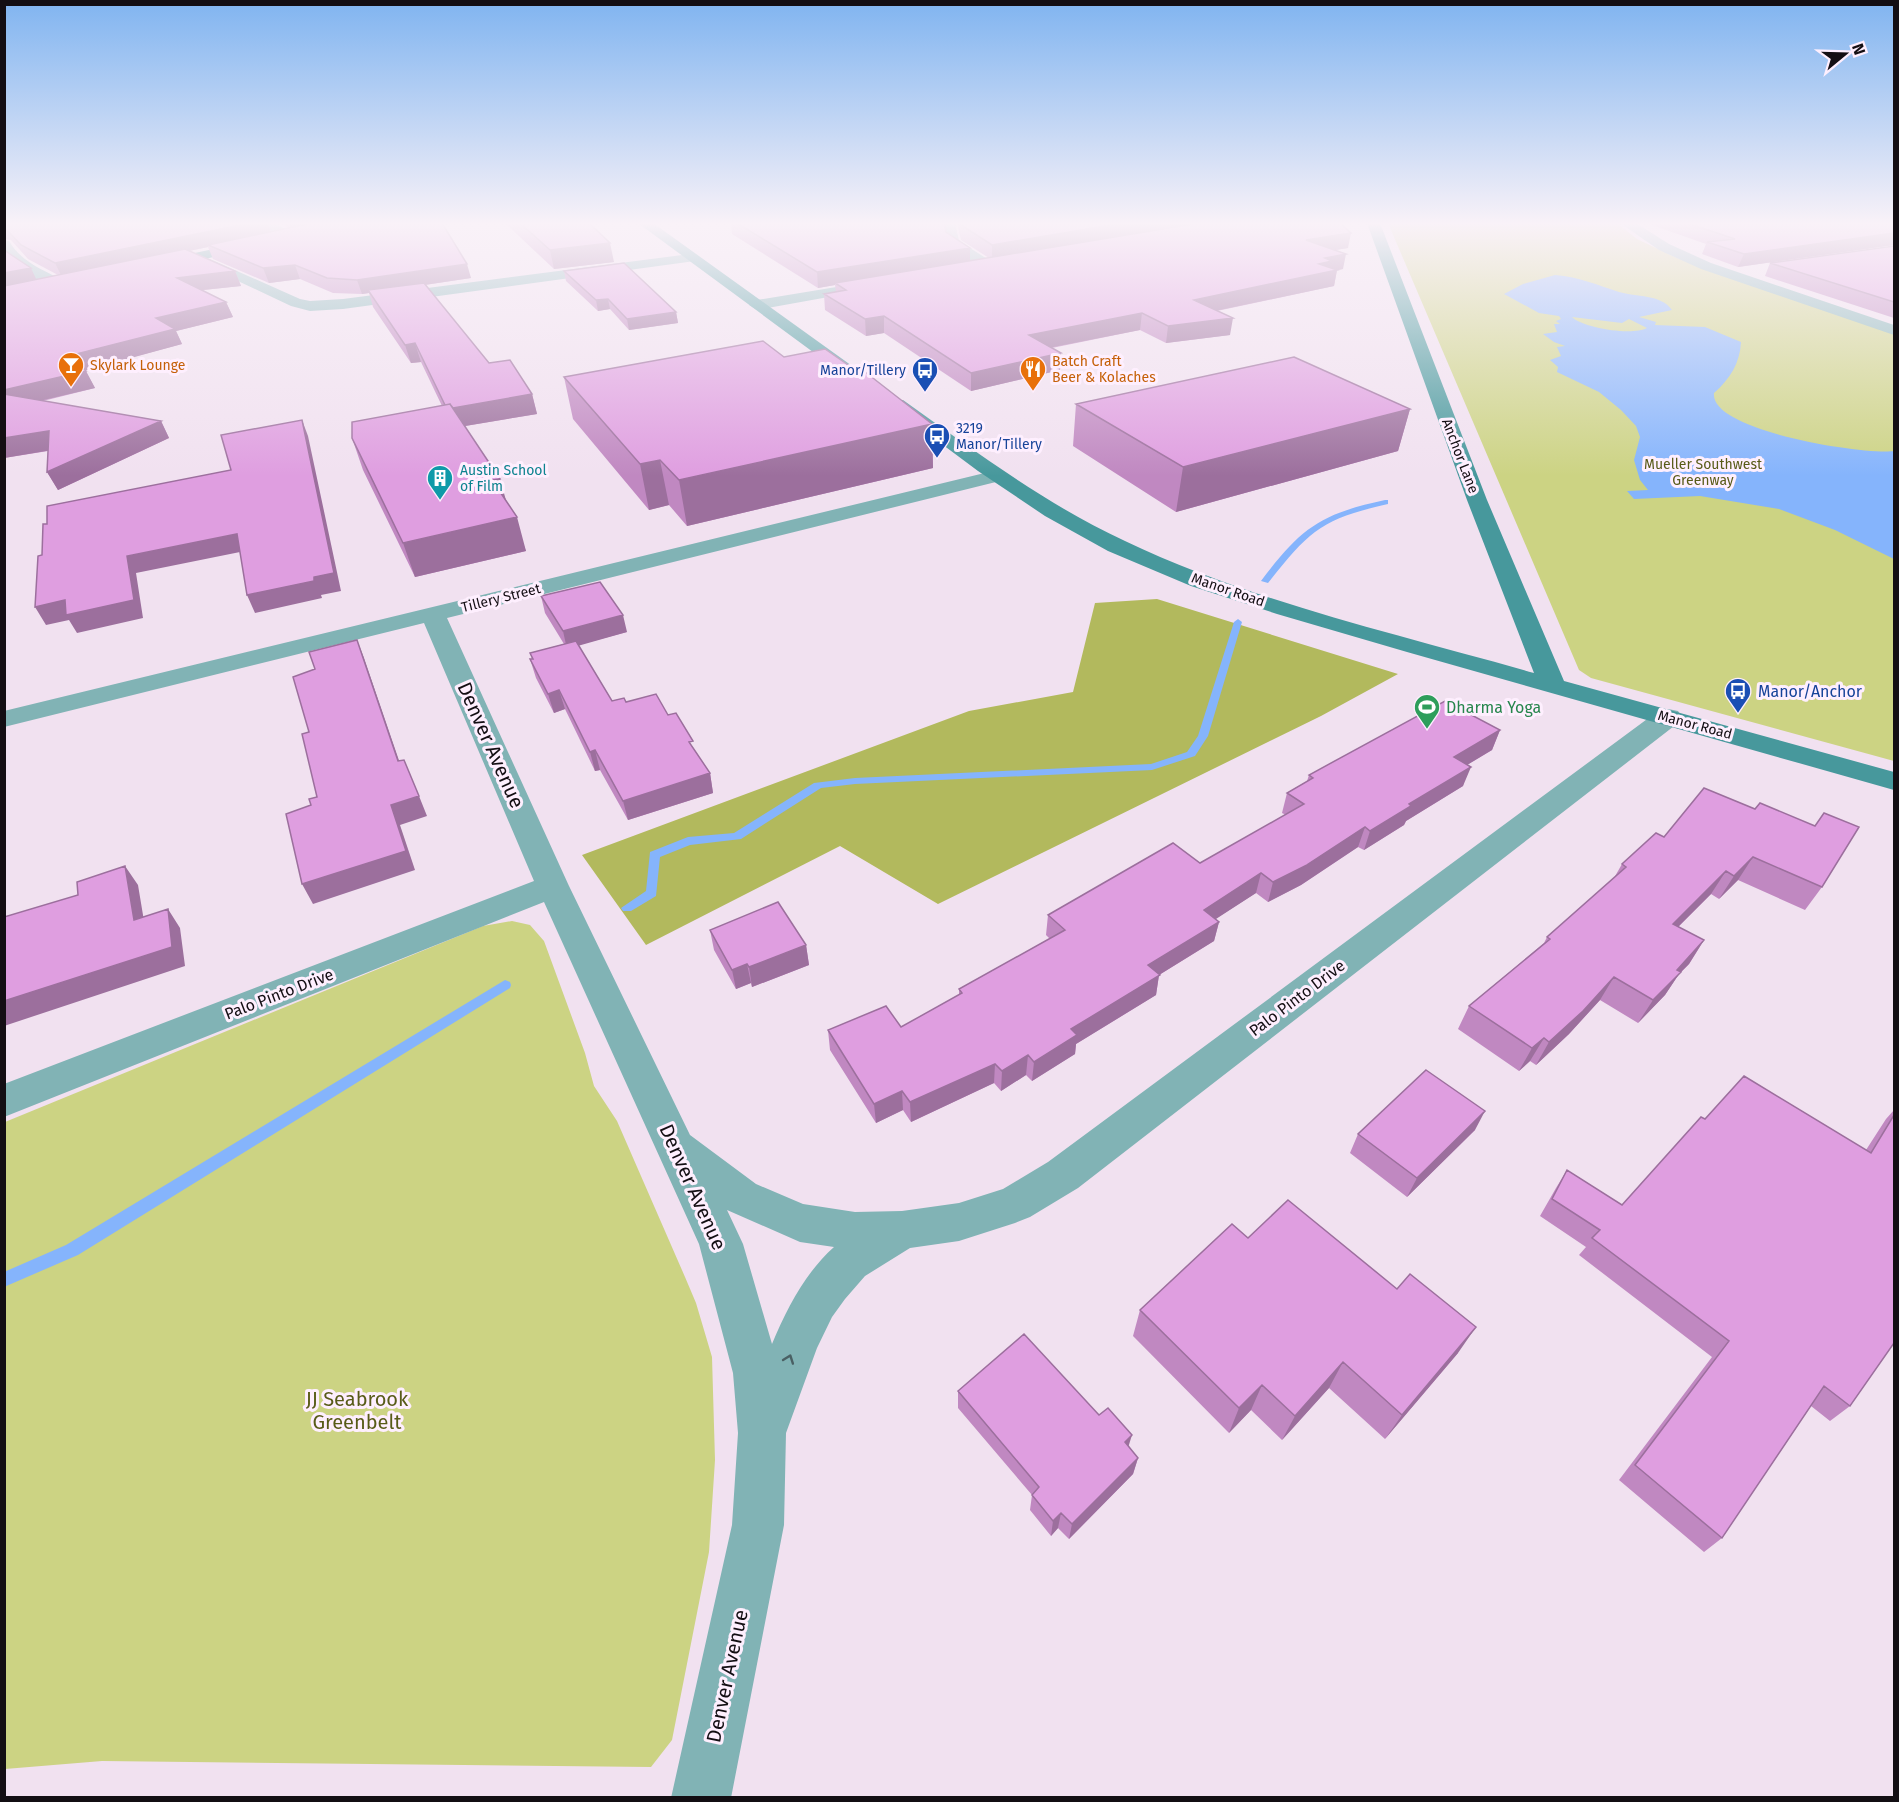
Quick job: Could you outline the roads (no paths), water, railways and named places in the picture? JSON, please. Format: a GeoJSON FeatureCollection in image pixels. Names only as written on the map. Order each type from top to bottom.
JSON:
{"type":"FeatureCollection","features":[{"type":"Feature","properties":{"kind":"main road","name":"Manor Road"},"geometry":{"type":"LineString","coordinates":[[759,307],[997,476],[1077,526],[1139,556],[1250,599],[1894,781]]}},
{"type":"Feature","properties":{"kind":"main road","name":"Anchor Lane"},"geometry":{"type":"LineString","coordinates":[[1404,307],[1473,490],[1553,686]]}},
{"type":"Feature","properties":{"kind":"street"},"geometry":{"type":"LineString","coordinates":[[1827,307],[1894,330]]}},
{"type":"Feature","properties":{"kind":"street","name":"Tillery Street"},"geometry":{"type":"LineString","coordinates":[[4,718],[997,476]]}},
{"type":"Feature","properties":{"kind":"street","name":"Denver Avenue"},"geometry":{"type":"LineString","coordinates":[[433,615],[553,886],[721,1244],[756,1373],[762,1433],[758,1525],[701,1797]]}},
{"type":"Feature","properties":{"kind":"street","name":"Palo Pinto Drive"},"geometry":{"type":"LineString","coordinates":[[673,1143],[741,1197],[800,1222],[855,1231],[902,1230],[959,1222],[1015,1204],[1063,1175],[1668,717]]}},
{"type":"Feature","properties":{"kind":"street","name":"Palo Pinto Drive"},"geometry":{"type":"LineString","coordinates":[[4,1101],[553,886]]}},
{"type":"Feature","properties":{"kind":"street","name":"Palo Pinto Drive"},"geometry":{"type":"LineString","coordinates":[[762,1433],[798,1334],[820,1294],[845,1265],[902,1230]]}},
{"type":"Feature","properties":{"kind":"water"},"geometry":{"type":"Polygon","coordinates":[[[1528,307],[1669,307],[1672,310],[1639,317],[1656,322],[1655,325],[1705,327],[1741,342],[1739,357],[1733,370],[1714,393],[1719,407],[1736,419],[1791,438],[1853,449],[1894,451],[1894,559],[1835,530],[1779,509],[1700,496],[1634,499],[1627,491],[1648,490],[1640,480],[1634,460],[1640,437],[1636,426],[1599,392],[1557,372],[1558,367],[1550,360],[1561,356],[1557,347],[1565,346],[1543,334],[1557,332],[1554,324],[1560,324],[1556,321],[1561,319],[1559,316],[1539,313],[1528,307]],[[1572,317],[1586,324],[1608,330],[1630,331],[1647,328],[1629,319],[1622,323],[1572,317]]]}},
{"type":"Feature","properties":{"kind":"waterway"},"geometry":{"type":"LineString","coordinates":[[1265,581],[1295,545],[1324,521],[1343,513],[1385,502]]}},
{"type":"Feature","properties":{"kind":"waterway"},"geometry":{"type":"LineString","coordinates":[[627,908],[652,893],[654,855],[688,841],[737,836],[818,785],[855,781],[1152,767],[1191,754],[1203,736],[1238,622]]}},
{"type":"Feature","properties":{"kind":"waterway"},"geometry":{"type":"LineString","coordinates":[[4,1280],[72,1250],[505,985]]}},
{"type":"Feature","properties":{"kind":"place","name":"Skylark Lounge"},"geometry":{"type":"Point","coordinates":[71,388]}},
{"type":"Feature","properties":{"kind":"place","name":"Batch Craft Beer & Kolaches"},"geometry":{"type":"Point","coordinates":[1033,392]}},
{"type":"Feature","properties":{"kind":"place","name":"Manor/Tillery"},"geometry":{"type":"Point","coordinates":[925,393]}},
{"type":"Feature","properties":{"kind":"place","name":"3219 Manor/Tillery"},"geometry":{"type":"Point","coordinates":[937,459]}},
{"type":"Feature","properties":{"kind":"place","name":"Austin School of Film"},"geometry":{"type":"Point","coordinates":[440,501]}},
{"type":"Feature","properties":{"kind":"place","name":"Manor/Anchor"},"geometry":{"type":"Point","coordinates":[1738,714]}},
{"type":"Feature","properties":{"kind":"place","name":"Dharma Yoga"},"geometry":{"type":"Point","coordinates":[1427,730]}},
{"type":"Feature","properties":{"kind":"park label","name":"Mueller Southwest Greenway"},"geometry":{"type":"Point","coordinates":[1703,472]}},
{"type":"Feature","properties":{"kind":"park label","name":"JJ Seabrook Greenbelt"},"geometry":{"type":"Point","coordinates":[357,1410]}}]}
